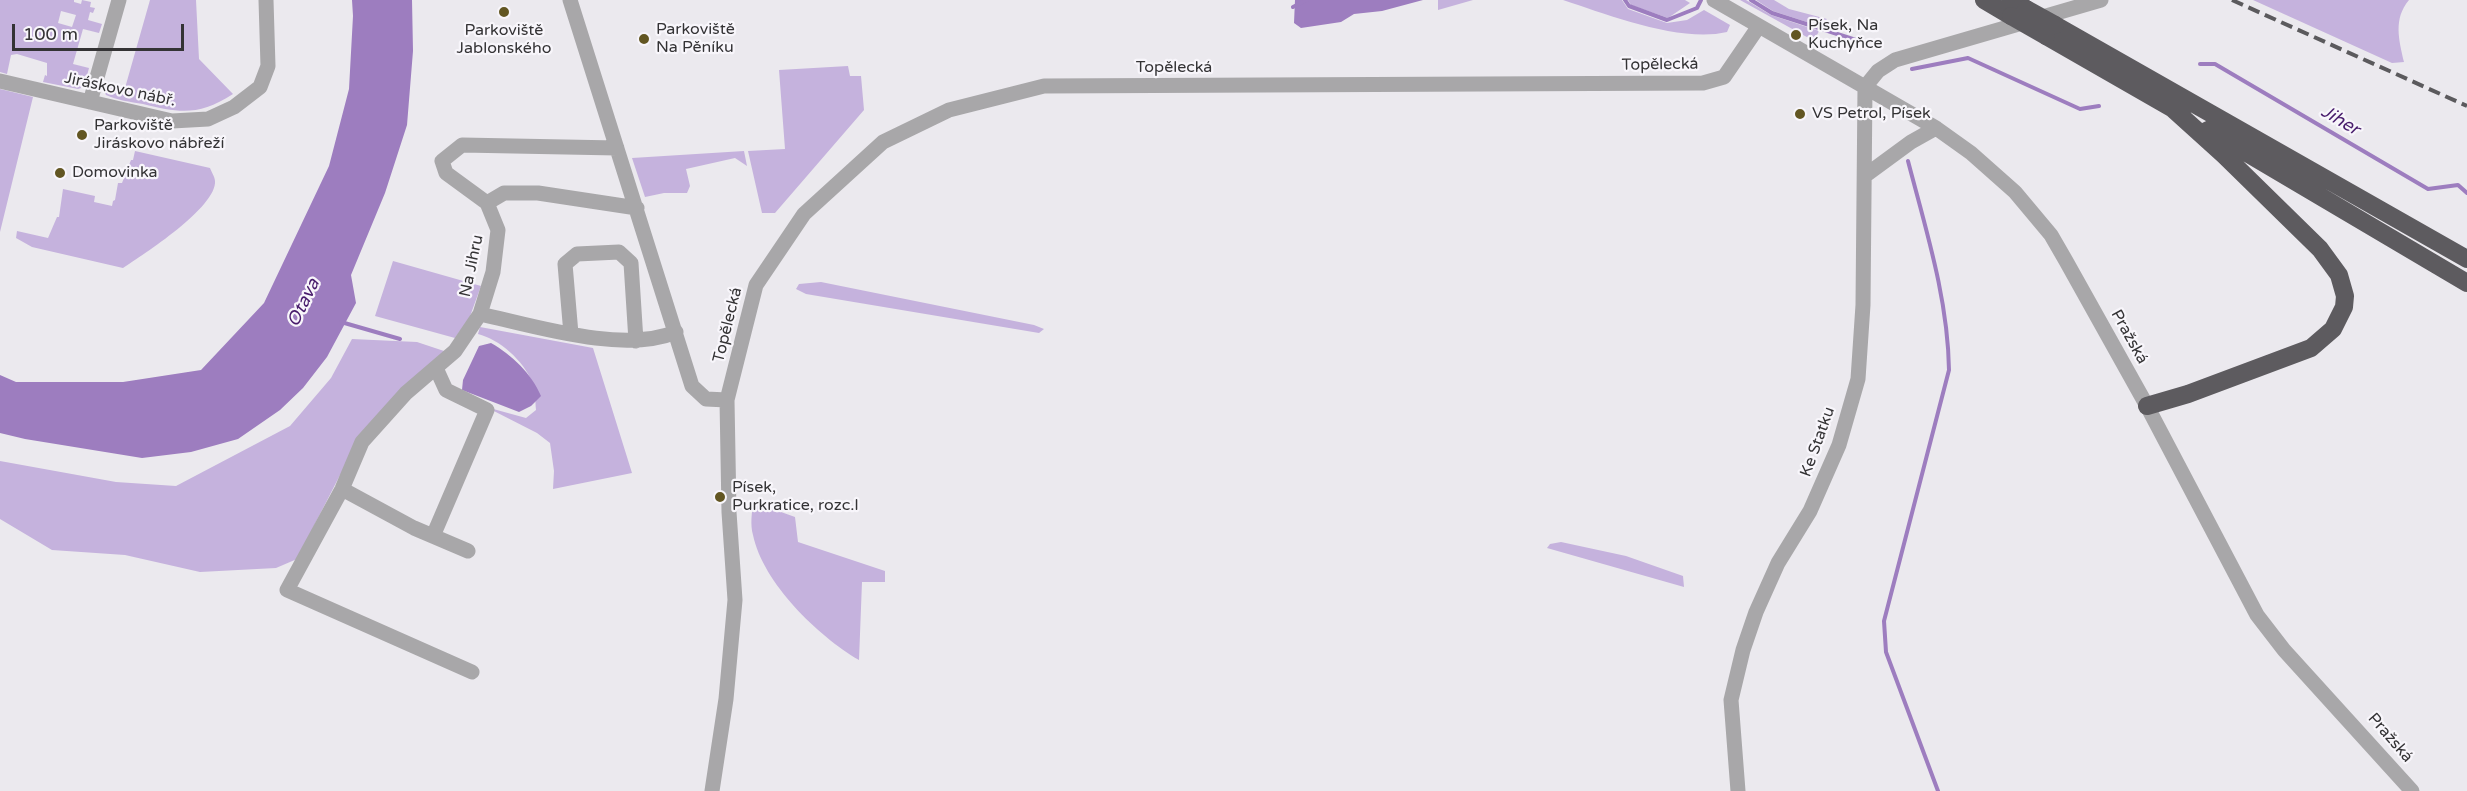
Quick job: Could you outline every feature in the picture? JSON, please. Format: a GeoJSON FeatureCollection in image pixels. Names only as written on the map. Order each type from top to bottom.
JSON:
{"type":"FeatureCollection","features":[{"type":"Feature","properties":{"kind":"highway"},"geometry":{"type":"LineString","coordinates":[[1984,0],[2016,8],[2172,108],[2467,284]]}},
{"type":"Feature","properties":{"kind":"highway"},"geometry":{"type":"LineString","coordinates":[[2051,30],[2467,259]]}},
{"type":"Feature","properties":{"kind":"highway"},"geometry":{"type":"LineString","coordinates":[[2146,406],[2188,394],[2311,348],[2333,329],[2344,307],[2345,296],[2339,275],[2320,249],[2224,155],[2172,108]]}},
{"type":"Feature","properties":{"kind":"street"},"geometry":{"type":"LineString","coordinates":[[90,102],[119,0]]}},
{"type":"Feature","properties":{"kind":"street","name":"Jiráskovo nábř."},"geometry":{"type":"LineString","coordinates":[[0,81],[172,121],[208,119],[234,107],[260,87],[268,66],[266,0]]}},
{"type":"Feature","properties":{"kind":"street","name":"Topělecká"},"geometry":{"type":"LineString","coordinates":[[570,0],[692,386],[706,399],[727,400]]}},
{"type":"Feature","properties":{"kind":"street","name":"Pražská"},"geometry":{"type":"LineString","coordinates":[[1714,0],[1936,128],[1971,153],[2015,192],[2051,236],[2146,406],[2257,615],[2284,650],[2412,791]]}},
{"type":"Feature","properties":{"kind":"street"},"geometry":{"type":"LineString","coordinates":[[1865,87],[1878,71],[1895,60],[2101,0]]}},
{"type":"Feature","properties":{"kind":"street","name":"Topělecká"},"geometry":{"type":"LineString","coordinates":[[712,791],[726,699],[735,600],[729,512],[727,400],[756,285],[804,214],[883,142],[949,110],[1044,86],[1703,83],[1724,77],[1759,26]]}},
{"type":"Feature","properties":{"kind":"street","name":"Ke Statku"},"geometry":{"type":"LineString","coordinates":[[1738,791],[1731,700],[1743,650],[1756,612],[1778,562],[1810,511],[1839,446],[1858,379],[1863,305],[1866,175],[1863,115],[1865,87]]}},
{"type":"Feature","properties":{"kind":"street"},"geometry":{"type":"LineString","coordinates":[[1866,175],[1911,142],[1936,128]]}},
{"type":"Feature","properties":{"kind":"street"},"geometry":{"type":"LineString","coordinates":[[617,148],[462,145],[442,161],[446,173],[487,203],[504,193],[538,193],[637,208]]}},
{"type":"Feature","properties":{"kind":"street","name":"Na Jihru"},"geometry":{"type":"LineString","coordinates":[[472,672],[287,590],[342,489],[362,442],[406,393],[454,351],[480,314],[493,272],[498,230],[487,203]]}},
{"type":"Feature","properties":{"kind":"street"},"geometry":{"type":"LineString","coordinates":[[571,334],[565,264],[577,254],[619,252],[631,263],[636,341]]}},
{"type":"Feature","properties":{"kind":"street"},"geometry":{"type":"LineString","coordinates":[[480,314],[571,334],[636,341],[662,338],[676,332]]}},
{"type":"Feature","properties":{"kind":"street"},"geometry":{"type":"LineString","coordinates":[[433,536],[487,410],[446,390],[436,368]]}},
{"type":"Feature","properties":{"kind":"street"},"geometry":{"type":"LineString","coordinates":[[342,489],[414,528],[468,551]]}},
{"type":"Feature","properties":{"kind":"shaded area"},"geometry":{"type":"Polygon","coordinates":[[[0,0],[74,0],[81,4],[82,0],[91,2],[90,7],[95,8],[93,13],[90,12],[88,20],[102,24],[99,33],[83,29],[73,64],[89,68],[84,87],[78,89],[43,82],[45,75],[47,76],[47,63],[17,54],[11,55],[7,74],[0,72],[0,0]],[[61,11],[58,23],[72,27],[76,15],[61,11]]]}},
{"type":"Feature","properties":{"kind":"shaded area"},"geometry":{"type":"Polygon","coordinates":[[[150,0],[196,0],[199,59],[233,94],[210,106],[189,111],[124,101],[106,95],[103,89],[104,81],[125,88],[150,0]]]}},
{"type":"Feature","properties":{"kind":"shaded area"},"geometry":{"type":"Polygon","coordinates":[[[1438,0],[1473,0],[1438,10],[1438,0]]]}},
{"type":"Feature","properties":{"kind":"shaded area"},"geometry":{"type":"Polygon","coordinates":[[[1563,0],[1622,0],[1628,9],[1667,23],[1687,20],[1704,10],[1730,25],[1727,32],[1709,34],[1667,31],[1623,20],[1563,0]]]}},
{"type":"Feature","properties":{"kind":"shaded area"},"geometry":{"type":"Polygon","coordinates":[[[1628,0],[1685,0],[1690,3],[1668,18],[1631,5],[1628,0]]]}},
{"type":"Feature","properties":{"kind":"shaded area"},"geometry":{"type":"Polygon","coordinates":[[[1740,0],[1746,0],[1771,15],[1819,31],[1814,41],[1740,0]]]}},
{"type":"Feature","properties":{"kind":"shaded area"},"geometry":{"type":"Polygon","coordinates":[[[1756,0],[1774,0],[1789,9],[1827,19],[1822,27],[1773,11],[1756,0]]]}},
{"type":"Feature","properties":{"kind":"shaded area"},"geometry":{"type":"Polygon","coordinates":[[[2253,0],[2409,0],[2399,22],[2399,38],[2404,62],[2392,63],[2253,0]]]}},
{"type":"Feature","properties":{"kind":"shaded area"},"geometry":{"type":"Polygon","coordinates":[[[848,66],[850,76],[861,76],[864,110],[775,213],[762,213],[748,151],[785,149],[779,70],[848,66]]]}},
{"type":"Feature","properties":{"kind":"shaded area"},"geometry":{"type":"Polygon","coordinates":[[[0,89],[33,97],[0,232],[0,89]]]}},
{"type":"Feature","properties":{"kind":"shaded area"},"geometry":{"type":"Polygon","coordinates":[[[135,151],[210,168],[215,181],[212,192],[204,204],[161,242],[123,268],[32,247],[16,238],[17,231],[48,238],[59,217],[63,189],[95,196],[94,202],[112,206],[118,183],[122,183],[135,151]]]}},
{"type":"Feature","properties":{"kind":"shaded area"},"geometry":{"type":"Polygon","coordinates":[[[744,151],[747,166],[735,158],[686,169],[690,186],[687,193],[664,193],[645,197],[632,158],[744,151]]]}},
{"type":"Feature","properties":{"kind":"shaded area"},"geometry":{"type":"Polygon","coordinates":[[[393,261],[481,286],[469,319],[455,338],[375,316],[393,261]]]}},
{"type":"Feature","properties":{"kind":"shaded area"},"geometry":{"type":"Polygon","coordinates":[[[821,282],[1034,325],[1044,329],[1039,333],[806,294],[796,289],[799,284],[821,282]]]}},
{"type":"Feature","properties":{"kind":"shaded area"},"geometry":{"type":"Polygon","coordinates":[[[480,327],[593,348],[632,473],[553,489],[554,471],[550,443],[537,433],[486,407],[526,418],[536,410],[533,385],[523,366],[502,346],[478,334],[480,327]]]}},
{"type":"Feature","properties":{"kind":"shaded area"},"geometry":{"type":"Polygon","coordinates":[[[352,339],[417,342],[447,352],[340,475],[297,559],[276,568],[200,572],[125,555],[52,550],[0,519],[0,461],[116,482],[176,486],[290,426],[331,378],[352,339]]]}},
{"type":"Feature","properties":{"kind":"shaded area"},"geometry":{"type":"Polygon","coordinates":[[[753,502],[795,517],[798,542],[885,571],[885,582],[862,582],[859,660],[810,623],[780,589],[759,553],[752,531],[753,502]]]}},
{"type":"Feature","properties":{"kind":"shaded area"},"geometry":{"type":"Polygon","coordinates":[[[1561,542],[1626,556],[1683,576],[1684,587],[1547,548],[1550,544],[1561,542]]]}},
{"type":"Feature","properties":{"kind":"water","name":"Otava"},"geometry":{"type":"Polygon","coordinates":[[[352,0],[412,0],[413,51],[407,125],[385,193],[351,275],[356,303],[327,357],[303,388],[280,410],[238,439],[191,452],[142,458],[0,433],[0,375],[16,382],[123,382],[201,370],[264,303],[329,166],[349,89],[352,0]]]}},
{"type":"Feature","properties":{"kind":"water"},"geometry":{"type":"Polygon","coordinates":[[[1295,0],[1423,0],[1382,11],[1354,14],[1341,22],[1301,28],[1294,23],[1295,0]]]}},
{"type":"Feature","properties":{"kind":"water"},"geometry":{"type":"Polygon","coordinates":[[[491,343],[514,359],[532,380],[541,396],[531,406],[519,412],[462,390],[463,380],[479,346],[491,343]]]}},
{"type":"Feature","properties":{"kind":"waterway","name":"Jiher"},"geometry":{"type":"LineString","coordinates":[[1293,7],[1307,0]]}},
{"type":"Feature","properties":{"kind":"waterway","name":"Jiher"},"geometry":{"type":"LineString","coordinates":[[1625,0],[1629,6],[1667,20],[1697,8],[1701,0]]}},
{"type":"Feature","properties":{"kind":"waterway","name":"Jiher"},"geometry":{"type":"LineString","coordinates":[[1751,0],[1772,13],[1859,41]]}},
{"type":"Feature","properties":{"kind":"waterway","name":"Jiher"},"geometry":{"type":"LineString","coordinates":[[1912,69],[1968,58],[2080,109],[2099,106]]}},
{"type":"Feature","properties":{"kind":"waterway","name":"Jiher"},"geometry":{"type":"LineString","coordinates":[[2200,64],[2215,64],[2428,189],[2458,185],[2467,193]]}},
{"type":"Feature","properties":{"kind":"waterway"},"geometry":{"type":"LineString","coordinates":[[1908,161],[1940,291],[1948,343],[1949,370],[1884,621],[1886,652],[1938,791]]}},
{"type":"Feature","properties":{"kind":"waterway"},"geometry":{"type":"LineString","coordinates":[[341,322],[400,339]]}},
{"type":"Feature","properties":{"kind":"railway"},"geometry":{"type":"LineString","coordinates":[[2232,0],[2467,106]]}},
{"type":"Feature","properties":{"kind":"place","name":"Parkoviště Jablonského"},"geometry":{"type":"Point","coordinates":[504,12]}},
{"type":"Feature","properties":{"kind":"place","name":"Písek, Na Kuchyňce"},"geometry":{"type":"Point","coordinates":[1796,35]}},
{"type":"Feature","properties":{"kind":"place","name":"Parkoviště Na Pěníku"},"geometry":{"type":"Point","coordinates":[644,39]}},
{"type":"Feature","properties":{"kind":"place","name":"VS Petrol, Písek"},"geometry":{"type":"Point","coordinates":[1800,114]}},
{"type":"Feature","properties":{"kind":"place","name":"Parkoviště Jiráskovo nábřeží"},"geometry":{"type":"Point","coordinates":[82,135]}},
{"type":"Feature","properties":{"kind":"place","name":"Domovinka"},"geometry":{"type":"Point","coordinates":[60,173]}},
{"type":"Feature","properties":{"kind":"place","name":"Písek, Purkratice, rozc.I"},"geometry":{"type":"Point","coordinates":[720,497]}}]}
